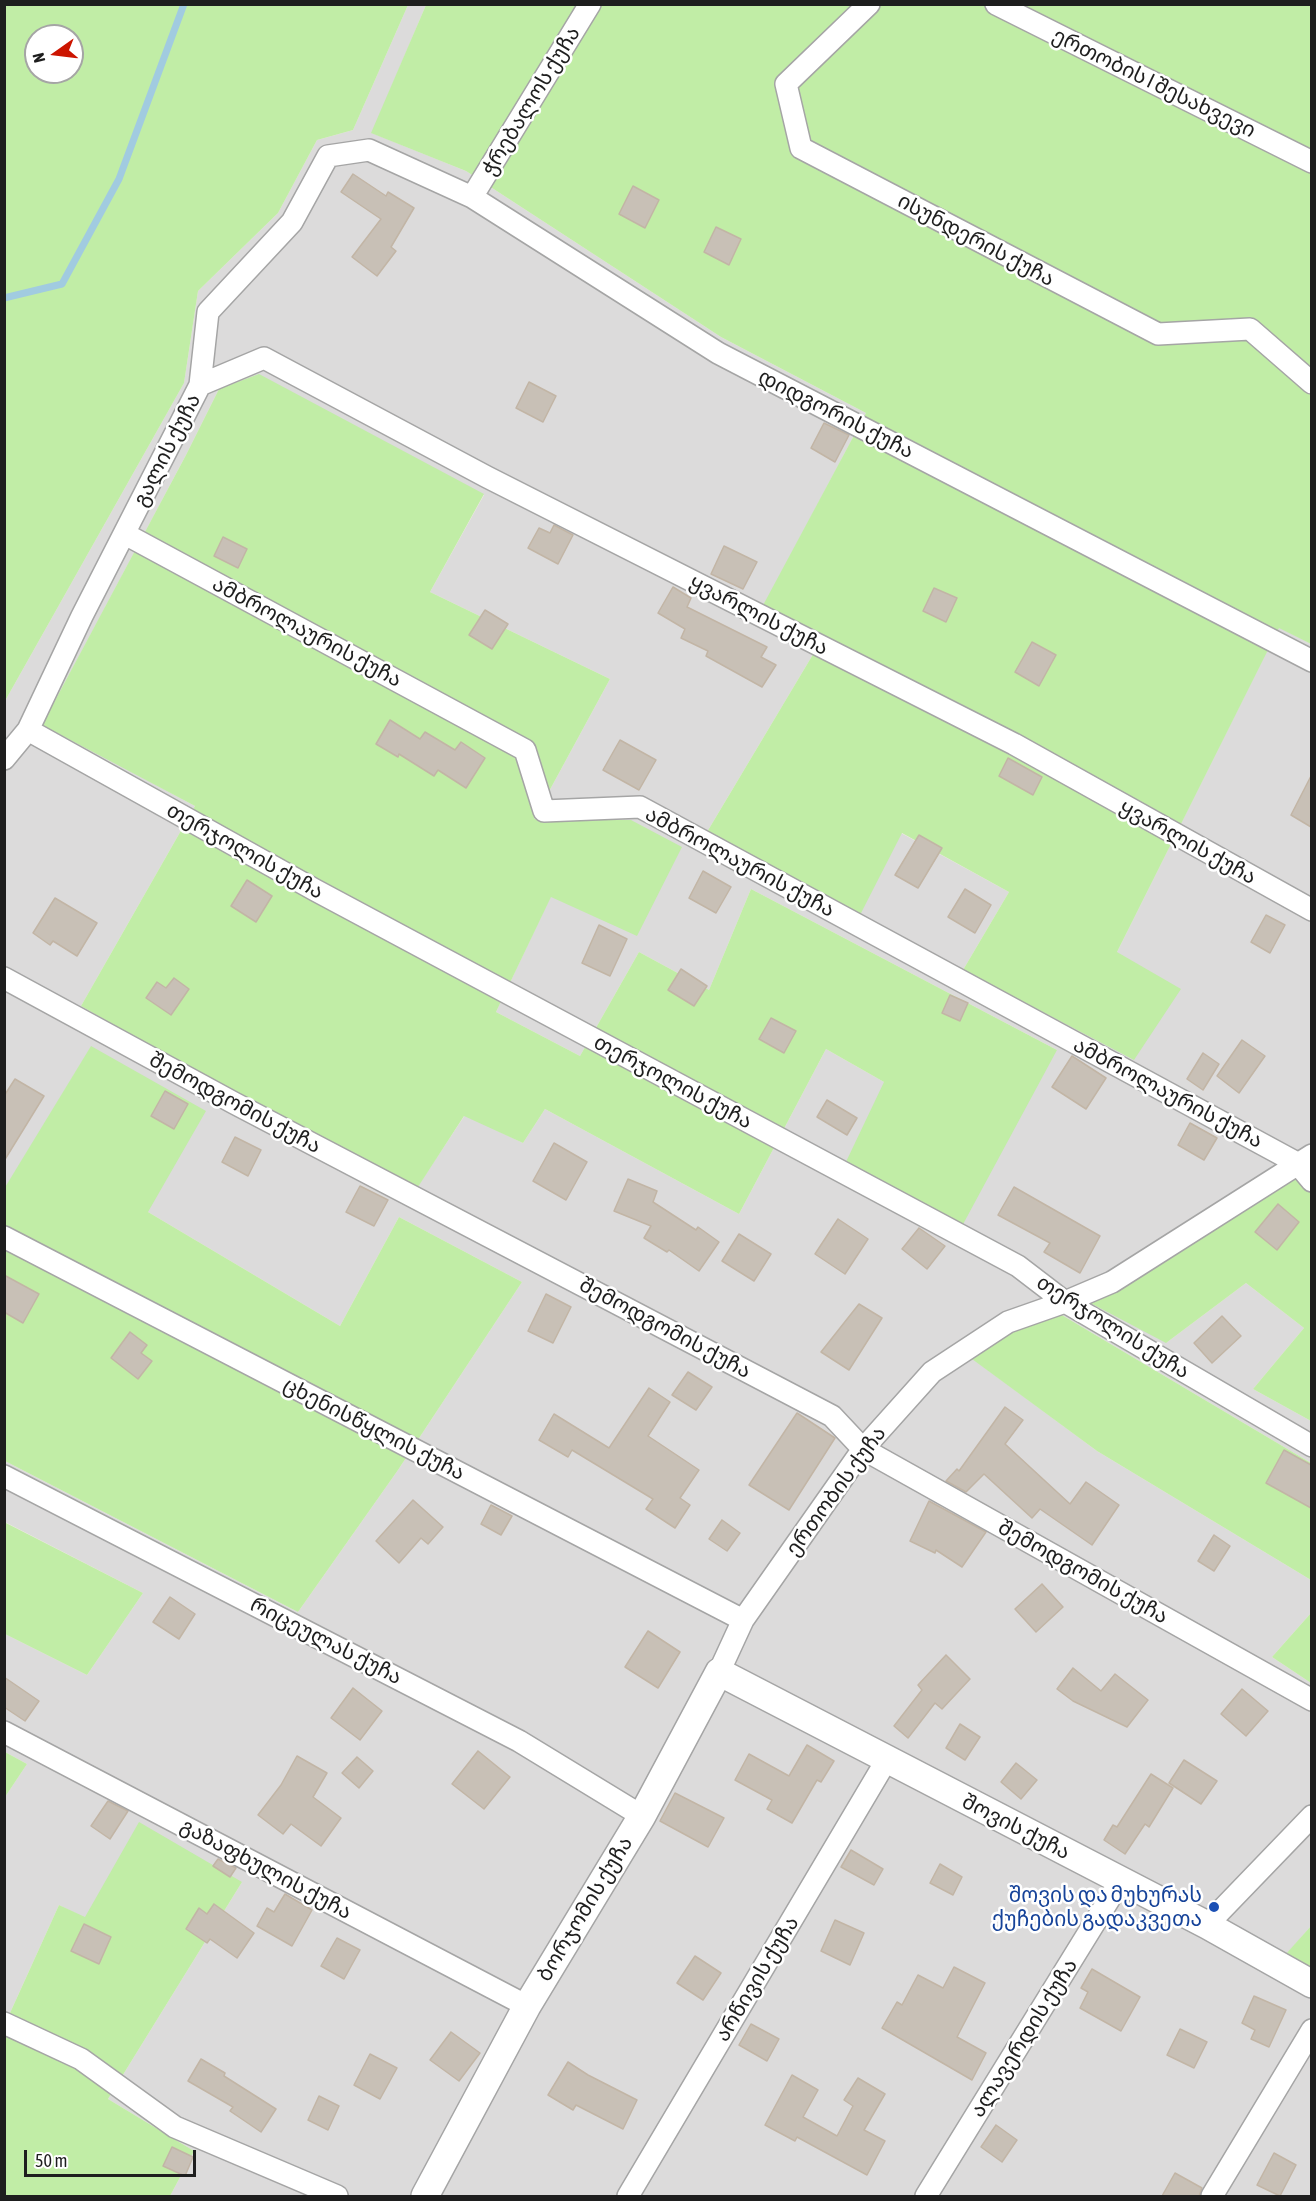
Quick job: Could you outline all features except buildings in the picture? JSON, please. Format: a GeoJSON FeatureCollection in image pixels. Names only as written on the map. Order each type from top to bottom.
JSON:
{"type":"FeatureCollection","features":[{"type":"Feature","properties":{"kind":"street","name":"ჭრებალოს ქუჩა"},"geometry":{"type":"LineString","coordinates":[[472,197],[590,4]]}},
{"type":"Feature","properties":{"kind":"street","name":"ისუნდერის ქუჩა"},"geometry":{"type":"LineString","coordinates":[[869,4],[786,84],[801,148],[1158,334],[1250,329],[1311,383]]}},
{"type":"Feature","properties":{"kind":"street","name":"ერთობის I შესახვევი"},"geometry":{"type":"LineString","coordinates":[[996,4],[1311,162]]}},
{"type":"Feature","properties":{"kind":"street","name":"დიდგორის ქუჩა"},"geometry":{"type":"LineString","coordinates":[[369,150],[472,197],[718,353],[1311,661]]}},
{"type":"Feature","properties":{"kind":"street","name":"გალის ქუჩა"},"geometry":{"type":"LineString","coordinates":[[4,759],[28,730],[82,616],[200,385],[208,312],[292,222],[328,156],[369,150]]}},
{"type":"Feature","properties":{"kind":"street","name":"ყვარლის ქუჩა"},"geometry":{"type":"LineString","coordinates":[[200,385],[264,358],[487,477],[1014,744],[1311,910]]}},
{"type":"Feature","properties":{"kind":"street","name":"ამბროლაურის ქუჩა"},"geometry":{"type":"LineString","coordinates":[[125,534],[525,750],[544,811],[640,807],[1304,1159],[1311,1181]]}},
{"type":"Feature","properties":{"kind":"street","name":"თერჯოლის ქუჩა"},"geometry":{"type":"LineString","coordinates":[[28,730],[326,896],[1018,1266],[1065,1302],[1311,1446]]}},
{"type":"Feature","properties":{"kind":"street","name":"შემოდგომის ქუჩა"},"geometry":{"type":"LineString","coordinates":[[4,978],[234,1103],[832,1416],[863,1449],[1311,1700]]}},
{"type":"Feature","properties":{"kind":"street","name":"ერთობის ქუჩა"},"geometry":{"type":"LineString","coordinates":[[743,1620],[863,1449],[932,1372],[1008,1322],[1112,1282],[1304,1159]]}},
{"type":"Feature","properties":{"kind":"street","name":"ცხენისწყლის ქუჩა"},"geometry":{"type":"LineString","coordinates":[[4,1237],[743,1620]]}},
{"type":"Feature","properties":{"kind":"street","name":"რიცეულას ქუჩა"},"geometry":{"type":"LineString","coordinates":[[4,1476],[519,1741],[642,1816]]}},
{"type":"Feature","properties":{"kind":"street","name":"ბორჯომის ქუჩა"},"geometry":{"type":"LineString","coordinates":[[424,2196],[527,2006],[642,1816],[719,1672],[743,1620]]}},
{"type":"Feature","properties":{"kind":"street","name":"შოვის ქუჩა"},"geometry":{"type":"LineString","coordinates":[[719,1672],[886,1761],[1207,1925],[1311,1984]]}},
{"type":"Feature","properties":{"kind":"street","name":"გაზაფხულის ქუჩა"},"geometry":{"type":"LineString","coordinates":[[4,1732],[527,2006]]}},
{"type":"Feature","properties":{"kind":"street","name":"არწივის ქუჩა"},"geometry":{"type":"LineString","coordinates":[[628,2196],[886,1761]]}},
{"type":"Feature","properties":{"kind":"street"},"geometry":{"type":"LineString","coordinates":[[1207,1925],[1311,1816]]}},
{"type":"Feature","properties":{"kind":"street","name":"ალავერდის ქუჩა"},"geometry":{"type":"LineString","coordinates":[[926,2196],[1121,1880]]}},
{"type":"Feature","properties":{"kind":"street"},"geometry":{"type":"LineString","coordinates":[[4,2023],[81,2059],[175,2127],[337,2196]]}},
{"type":"Feature","properties":{"kind":"street"},"geometry":{"type":"LineString","coordinates":[[1212,2196],[1311,2030]]}},
{"type":"Feature","properties":{"kind":"shaded area"},"geometry":{"type":"Polygon","coordinates":[[[408,5],[426,5],[372,133],[466,171],[721,337],[866,413],[762,609],[821,641],[707,832],[858,917],[901,833],[1009,892],[963,970],[1117,952],[1279,627],[1311,644],[1311,1160],[1166,1343],[1246,1283],[1304,1328],[1253,1389],[1311,1421],[1311,1463],[1050,1308],[973,1359],[1097,1451],[1311,1580],[1311,1613],[1272,1657],[1311,1683],[1311,1926],[1286,1955],[1311,1969],[1311,2196],[170,2196],[194,2151],[108,2099],[242,1882],[85,1918],[59,1905],[5,2024],[5,1797],[27,1764],[5,1752],[5,1634],[87,1675],[143,1593],[5,1522],[5,1461],[298,1612],[398,1470],[522,1282],[399,1217],[340,1326],[148,1212],[91,1047],[5,1189],[5,701],[184,383],[198,291],[278,213],[317,140],[353,130],[408,5]],[[219,389],[43,724],[195,806],[81,1006],[416,1189],[465,1115],[523,1143],[545,1109],[739,1214],[826,1049],[884,1082],[1057,1050],[751,889],[709,990],[639,952],[580,1056],[496,1012],[551,896],[631,820],[534,819],[610,679],[430,592],[484,495],[219,389]]]}},
{"type":"Feature","properties":{"kind":"green space"},"geometry":{"type":"Polygon","coordinates":[[[5,4],[408,5],[353,130],[317,140],[278,213],[198,291],[184,383],[5,701],[5,4]]]}},
{"type":"Feature","properties":{"kind":"green space"},"geometry":{"type":"Polygon","coordinates":[[[426,5],[1311,5],[1311,644],[1279,628],[1117,952],[1181,989],[1134,1060],[963,970],[1009,892],[902,833],[859,917],[707,832],[821,641],[761,609],[866,413],[721,337],[466,171],[371,133],[426,5]]]}},
{"type":"Feature","properties":{"kind":"green space"},"geometry":{"type":"Polygon","coordinates":[[[259,374],[484,494],[430,592],[610,679],[534,819],[631,820],[682,847],[637,936],[551,897],[496,1012],[580,1056],[639,952],[709,990],[751,889],[1057,1050],[961,1228],[844,1166],[884,1082],[826,1049],[739,1214],[545,1109],[523,1143],[464,1116],[416,1190],[231,1092],[81,1006],[195,806],[42,725],[219,389],[259,374]]]}},
{"type":"Feature","properties":{"kind":"green space"},"geometry":{"type":"Polygon","coordinates":[[[91,1046],[206,1111],[148,1212],[340,1326],[399,1217],[522,1282],[398,1470],[298,1612],[5,1461],[4,1189],[91,1046]]]}},
{"type":"Feature","properties":{"kind":"green space"},"geometry":{"type":"Polygon","coordinates":[[[1311,1160],[1311,1421],[1253,1389],[1304,1328],[1246,1283],[1166,1343],[1079,1297],[1311,1160]]]}},
{"type":"Feature","properties":{"kind":"green space"},"geometry":{"type":"Polygon","coordinates":[[[1050,1308],[1311,1463],[1311,1580],[1097,1451],[972,1359],[1050,1308]]]}},
{"type":"Feature","properties":{"kind":"green space"},"geometry":{"type":"Polygon","coordinates":[[[4,1522],[143,1593],[87,1675],[5,1634],[4,1522]]]}},
{"type":"Feature","properties":{"kind":"green space"},"geometry":{"type":"Polygon","coordinates":[[[1311,1613],[1311,1683],[1272,1657],[1311,1613]]]}},
{"type":"Feature","properties":{"kind":"green space"},"geometry":{"type":"Polygon","coordinates":[[[5,1752],[27,1764],[5,1797],[5,1752]]]}},
{"type":"Feature","properties":{"kind":"green space"},"geometry":{"type":"Polygon","coordinates":[[[139,1822],[242,1882],[108,2099],[194,2151],[170,2196],[5,2196],[5,2024],[59,1905],[85,1917],[139,1822]]]}},
{"type":"Feature","properties":{"kind":"green space"},"geometry":{"type":"Polygon","coordinates":[[[1311,1926],[1311,1969],[1285,1955],[1311,1926]]]}},
{"type":"Feature","properties":{"kind":"waterway"},"geometry":{"type":"LineString","coordinates":[[4,298],[62,284],[119,179],[184,4]]}},
{"type":"Feature","properties":{"kind":"place","name":"შოვის და მუხურას ქუჩების გადაკვეთა"},"geometry":{"type":"Point","coordinates":[1214,1907]}}]}
